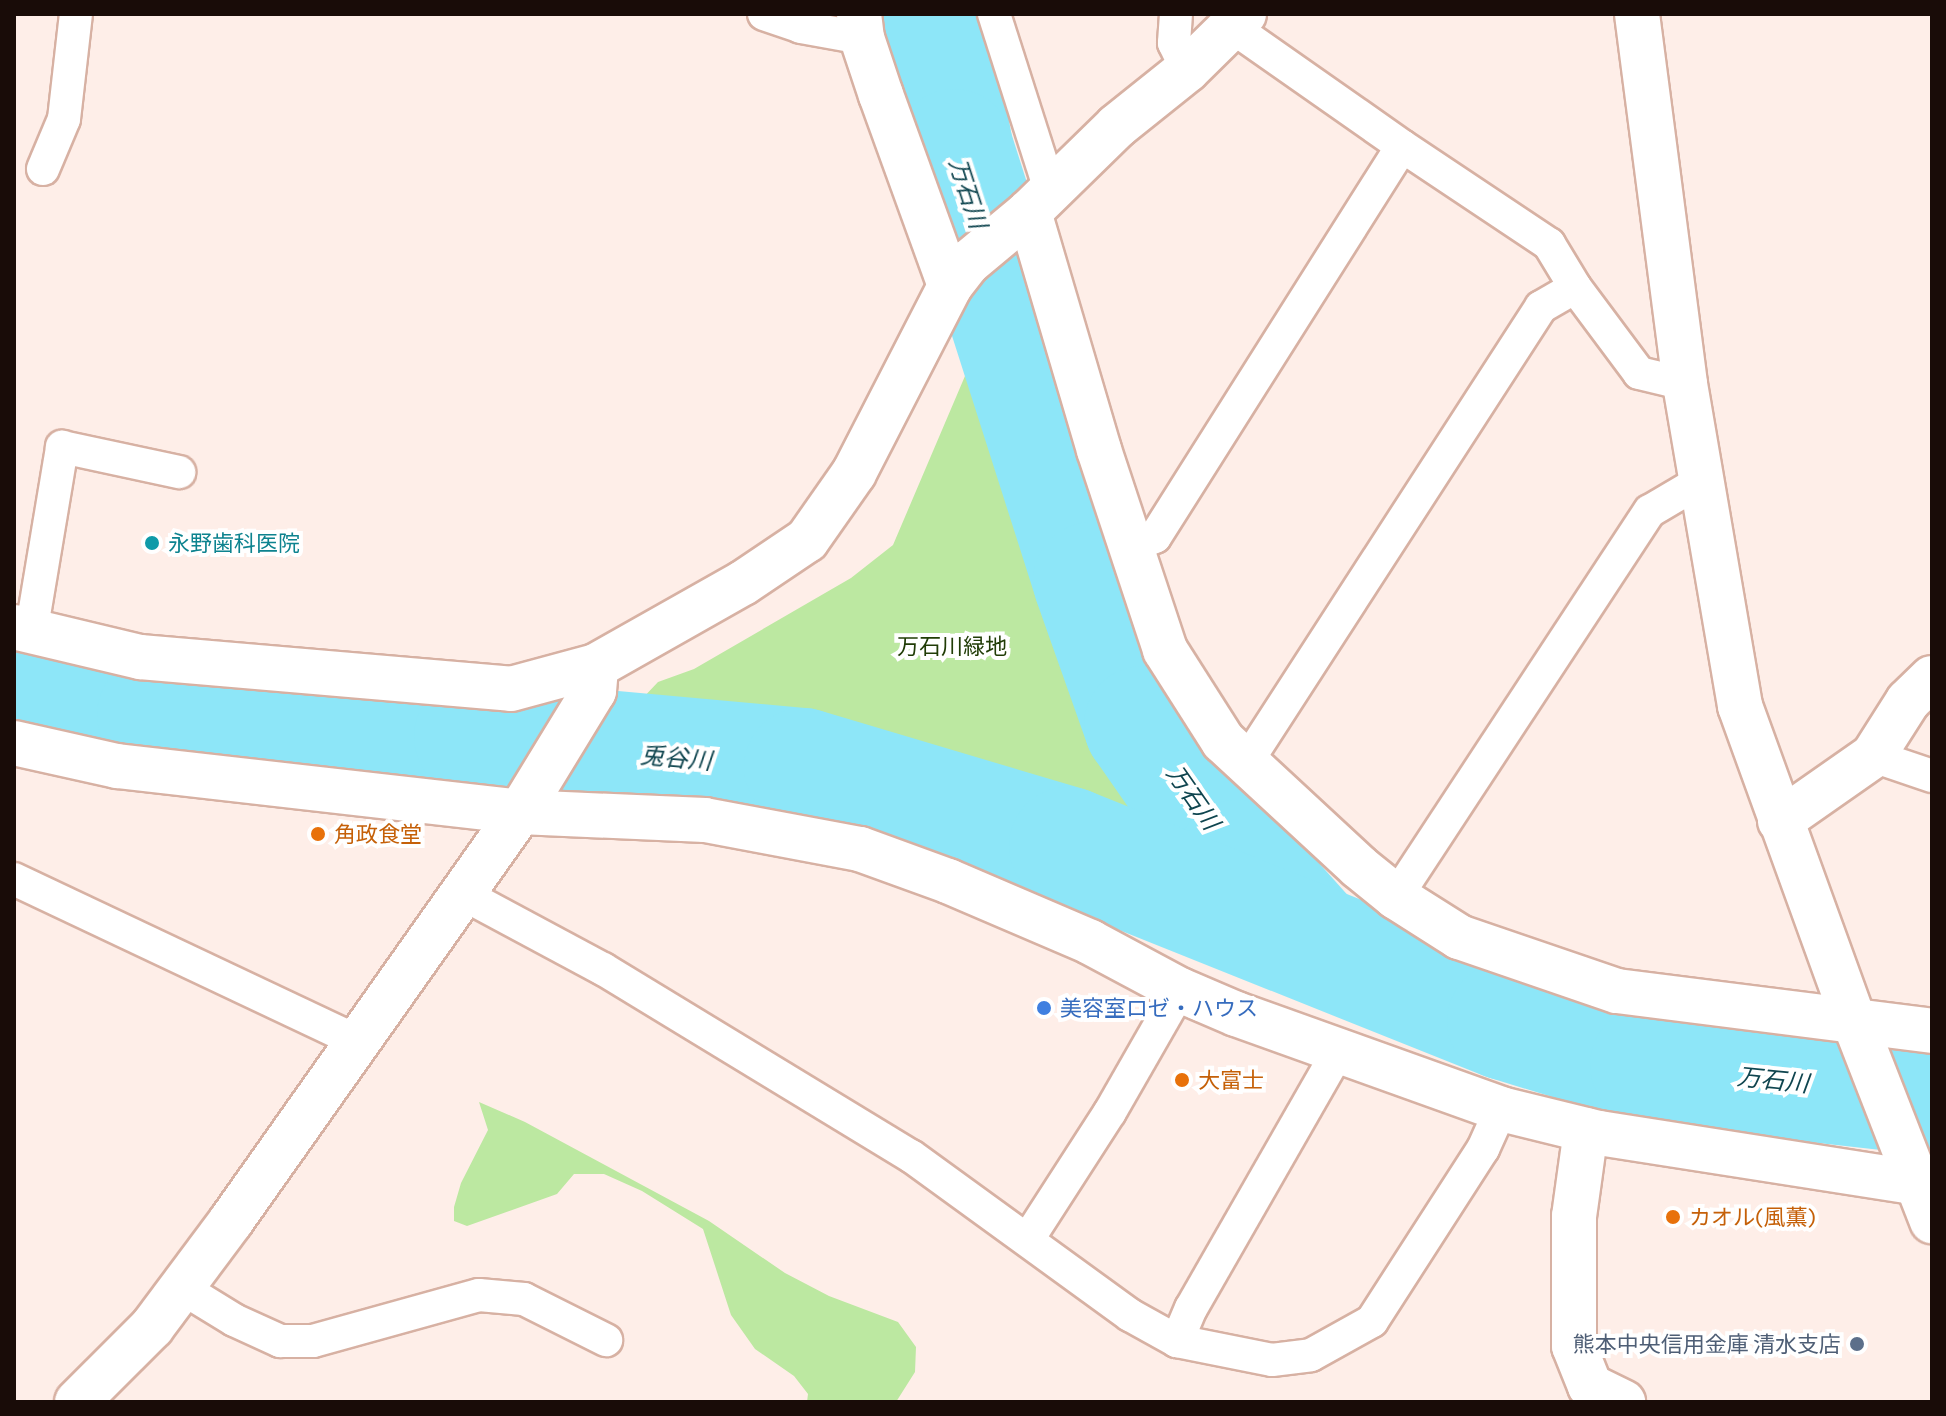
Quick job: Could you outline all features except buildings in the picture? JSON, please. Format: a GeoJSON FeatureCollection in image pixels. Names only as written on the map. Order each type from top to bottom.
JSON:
{"type":"FeatureCollection","features":[{"type":"Feature","properties":{"kind":"street"},"geometry":{"type":"LineString","coordinates":[[1637,14],[1685,384],[1740,706],[1859,1033],[1922,1185]]}},
{"type":"Feature","properties":{"kind":"street"},"geometry":{"type":"LineString","coordinates":[[22,630],[140,657],[511,689],[596,666],[743,583],[807,540],[854,473],[960,274],[1117,126],[1187,70],[1238,21]]}},
{"type":"Feature","properties":{"kind":"street"},"geometry":{"type":"LineString","coordinates":[[861,26],[960,274]]}},
{"type":"Feature","properties":{"kind":"street"},"geometry":{"type":"LineString","coordinates":[[1030,209],[1165,650],[1223,741],[1246,763],[1396,897],[1459,937],[1617,991],[1859,1033],[1932,1031]]}},
{"type":"Feature","properties":{"kind":"street"},"geometry":{"type":"LineString","coordinates":[[77,1402],[152,1327],[182,1288],[520,812],[594,691],[596,666]]}},
{"type":"Feature","properties":{"kind":"street"},"geometry":{"type":"LineString","coordinates":[[1780,821],[1873,756],[1908,701],[1932,678]]}},
{"type":"Feature","properties":{"kind":"street"},"geometry":{"type":"LineString","coordinates":[[14,743],[117,766],[520,812],[705,820],[860,849],[948,881],[1090,942],[1180,990],[1236,1014],[1501,1109],[1586,1130],[1922,1185]]}},
{"type":"Feature","properties":{"kind":"street"},"geometry":{"type":"LineString","coordinates":[[1586,1130],[1574,1216],[1574,1346],[1590,1386],[1623,1402]]}},
{"type":"Feature","properties":{"kind":"lane"},"geometry":{"type":"LineString","coordinates":[[43,169],[64,119],[76,14]]}},
{"type":"Feature","properties":{"kind":"lane"},"geometry":{"type":"LineString","coordinates":[[764,14],[801,27],[861,26]]}},
{"type":"Feature","properties":{"kind":"lane"},"geometry":{"type":"LineString","coordinates":[[994,14],[1030,209]]}},
{"type":"Feature","properties":{"kind":"lane"},"geometry":{"type":"LineString","coordinates":[[1176,14],[1174,43],[1187,70]]}},
{"type":"Feature","properties":{"kind":"lane"},"geometry":{"type":"LineString","coordinates":[[1238,21],[1402,146],[1549,244],[1575,287],[1639,373],[1685,384]]}},
{"type":"Feature","properties":{"kind":"lane"},"geometry":{"type":"LineString","coordinates":[[1131,547],[1155,537],[1402,146]]}},
{"type":"Feature","properties":{"kind":"lane"},"geometry":{"type":"LineString","coordinates":[[1246,763],[1541,307],[1575,287]]}},
{"type":"Feature","properties":{"kind":"lane"},"geometry":{"type":"LineString","coordinates":[[22,630],[62,447],[179,472]]}},
{"type":"Feature","properties":{"kind":"lane"},"geometry":{"type":"LineString","coordinates":[[1396,897],[1650,511],[1701,481]]}},
{"type":"Feature","properties":{"kind":"lane"},"geometry":{"type":"LineString","coordinates":[[1873,756],[1932,776]]}},
{"type":"Feature","properties":{"kind":"lane"},"geometry":{"type":"LineString","coordinates":[[14,879],[357,1041]]}},
{"type":"Feature","properties":{"kind":"lane"},"geometry":{"type":"LineString","coordinates":[[461,893],[603,969],[911,1156],[1130,1315],[1177,1341],[1272,1360],[1311,1355],[1372,1321],[1483,1149],[1501,1109]]}},
{"type":"Feature","properties":{"kind":"lane"},"geometry":{"type":"LineString","coordinates":[[1028,1239],[1110,1112],[1180,990]]}},
{"type":"Feature","properties":{"kind":"lane"},"geometry":{"type":"LineString","coordinates":[[1177,1341],[1191,1308],[1339,1050]]}},
{"type":"Feature","properties":{"kind":"lane"},"geometry":{"type":"LineString","coordinates":[[182,1288],[234,1320],[280,1341],[313,1341],[479,1295],[524,1299],[606,1340]]}},
{"type":"Feature","properties":{"kind":"green space","name":"万石川緑地"},"geometry":{"type":"Polygon","coordinates":[[[992,365],[1073,640],[1113,734],[1145,787],[1209,866],[1203,877],[917,758],[840,731],[652,713],[640,701],[658,682],[694,669],[851,578],[893,545],[965,376],[992,365]]]}},
{"type":"Feature","properties":{"kind":"green space"},"geometry":{"type":"Polygon","coordinates":[[[479,1102],[525,1122],[709,1221],[785,1273],[829,1296],[898,1322],[916,1347],[915,1372],[896,1402],[807,1402],[808,1394],[794,1376],[755,1349],[731,1315],[703,1229],[642,1191],[604,1174],[574,1174],[557,1194],[467,1226],[454,1221],[454,1207],[461,1183],[488,1130],[479,1102]]]}},
{"type":"Feature","properties":{"kind":"waterway","name":"万石川"},"geometry":{"type":"LineString","coordinates":[[929,14],[954,148],[1092,581],[1143,725],[1236,859],[1305,936]]}},
{"type":"Feature","properties":{"kind":"waterway","name":"兎谷川"},"geometry":{"type":"LineString","coordinates":[[14,683],[156,715],[473,737],[803,767],[1068,846],[1506,1021],[1649,1065],[1932,1096]]}},
{"type":"Feature","properties":{"kind":"place","name":"永野歯科医院"},"geometry":{"type":"Point","coordinates":[152,543]}},
{"type":"Feature","properties":{"kind":"place","name":"角政食堂"},"geometry":{"type":"Point","coordinates":[318,834]}},
{"type":"Feature","properties":{"kind":"place","name":"美容室ロゼ・ハウス"},"geometry":{"type":"Point","coordinates":[1044,1008]}},
{"type":"Feature","properties":{"kind":"place","name":"大富士"},"geometry":{"type":"Point","coordinates":[1182,1080]}},
{"type":"Feature","properties":{"kind":"place","name":"カオル(風薫)"},"geometry":{"type":"Point","coordinates":[1673,1217]}},
{"type":"Feature","properties":{"kind":"place","name":"熊本中央信用金庫 清水支店"},"geometry":{"type":"Point","coordinates":[1857,1344]}}]}
